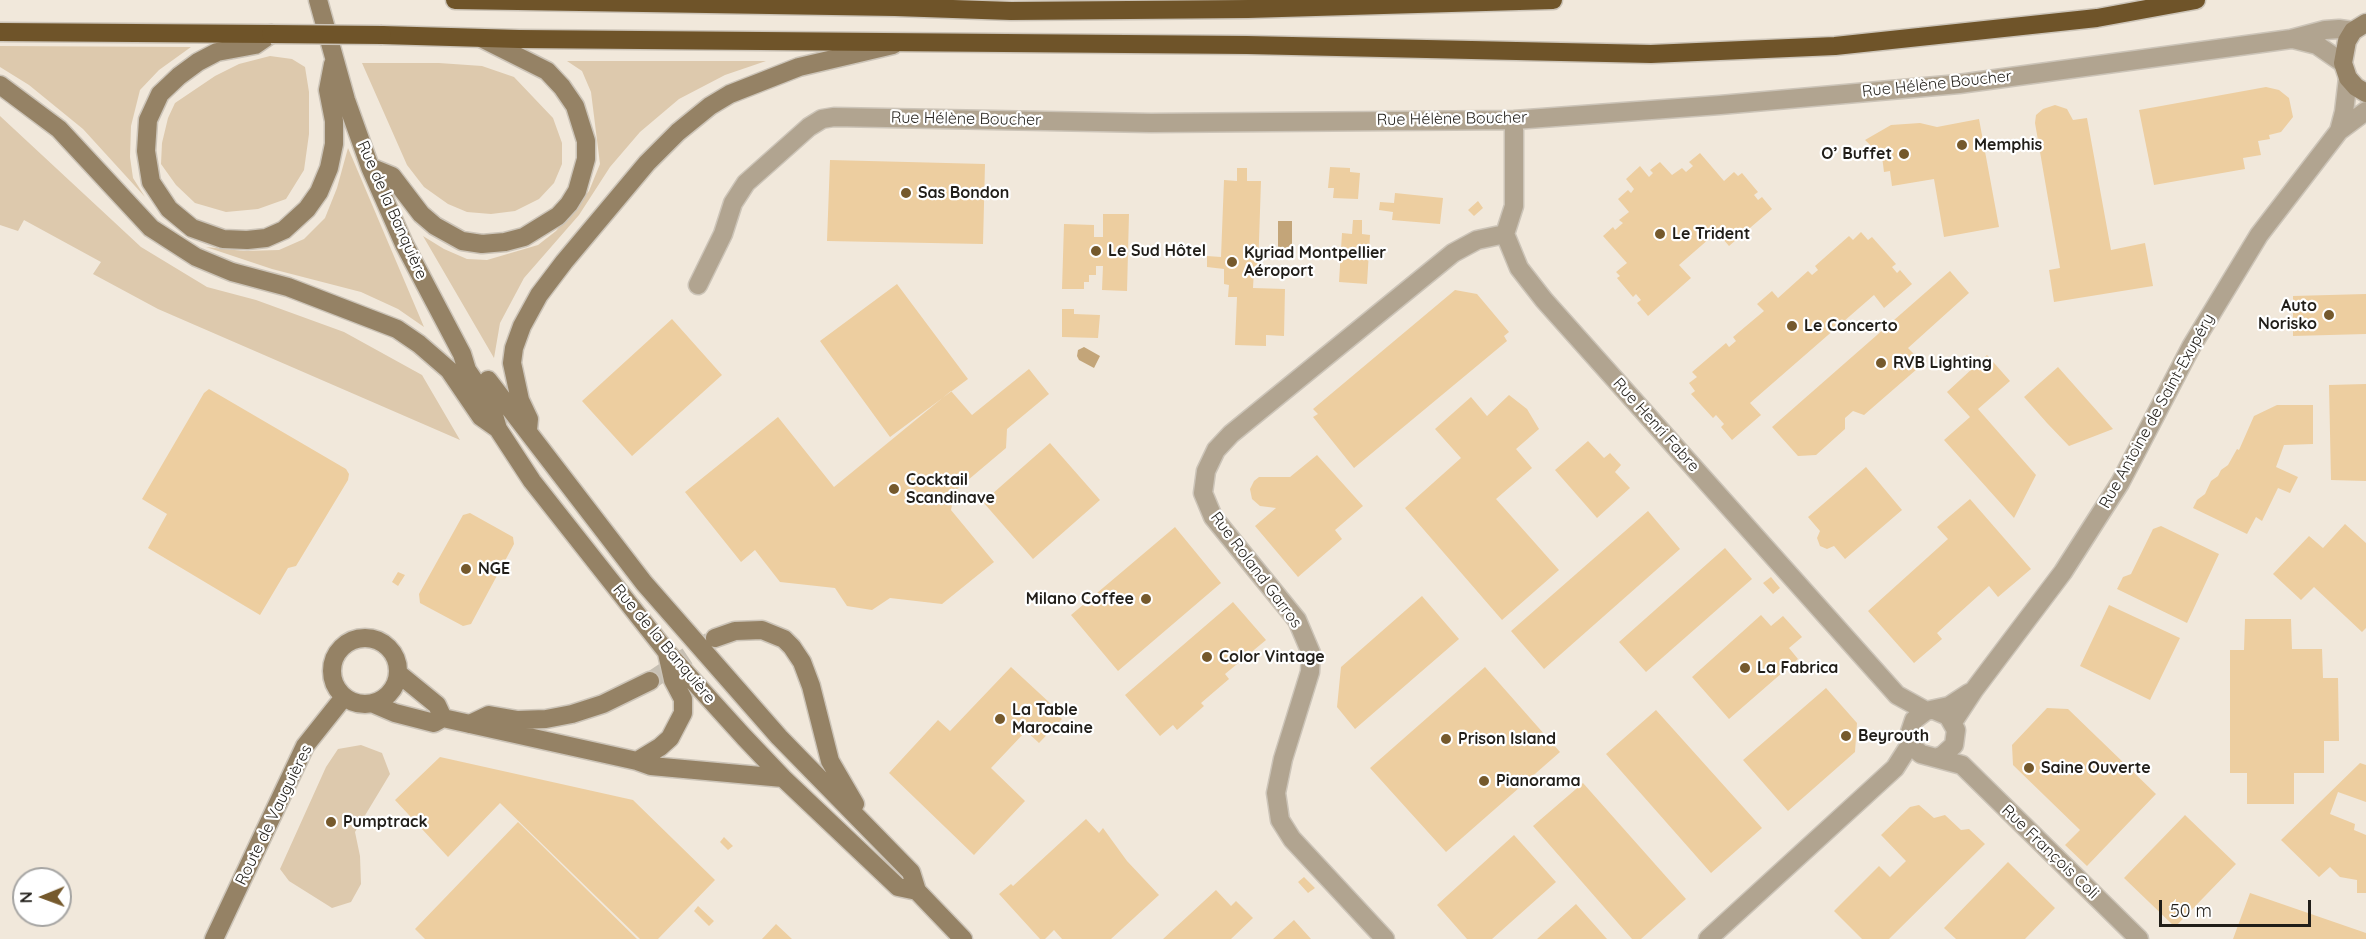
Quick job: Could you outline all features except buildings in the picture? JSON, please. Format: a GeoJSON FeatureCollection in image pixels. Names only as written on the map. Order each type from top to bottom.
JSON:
{"type":"FeatureCollection","features":[{"type":"Feature","properties":{"kind":"highway"},"geometry":{"type":"LineString","coordinates":[[455,0],[1011,11],[1224,9],[1553,0]]}},
{"type":"Feature","properties":{"kind":"highway"},"geometry":{"type":"LineString","coordinates":[[0,32],[382,35],[483,39],[1247,45],[1651,54],[1835,46],[2097,18],[2196,0]]}},
{"type":"Feature","properties":{"kind":"main road","name":"Rue de la Banquière"},"geometry":{"type":"LineString","coordinates":[[318,0],[334,62],[370,167],[404,244],[462,354],[467,370],[491,405],[498,429],[532,481],[666,651],[783,778],[898,887],[917,891]]}},
{"type":"Feature","properties":{"kind":"main road"},"geometry":{"type":"LineString","coordinates":[[852,0],[895,7]]}},
{"type":"Feature","properties":{"kind":"main road"},"geometry":{"type":"LineString","coordinates":[[2360,27],[2343,51],[2346,70],[2356,87],[2366,93]]}},
{"type":"Feature","properties":{"kind":"main road"},"geometry":{"type":"LineString","coordinates":[[271,34],[255,45],[217,52],[188,69],[160,94],[148,120],[146,152],[151,182],[169,209],[192,228],[223,238],[247,240],[266,238],[284,230],[307,209],[320,192],[329,168],[334,144],[334,121],[328,90],[334,62]]}},
{"type":"Feature","properties":{"kind":"main road"},"geometry":{"type":"LineString","coordinates":[[370,167],[392,176],[428,220],[450,236],[462,241],[482,244],[505,242],[524,237],[558,216],[569,204],[577,191],[586,159],[586,141],[575,106],[547,71],[483,39]]}},
{"type":"Feature","properties":{"kind":"main road"},"geometry":{"type":"LineString","coordinates":[[528,435],[529,419],[520,400],[512,363],[514,348],[522,326],[539,295],[564,262],[646,163],[678,132],[710,106],[730,94],[798,68],[910,41]]}},
{"type":"Feature","properties":{"kind":"main road"},"geometry":{"type":"LineString","coordinates":[[0,85],[59,129],[151,228],[196,257],[232,272],[288,287],[398,330],[419,344],[448,370],[481,417],[498,429]]}},
{"type":"Feature","properties":{"kind":"main road","name":"Rue de la Banquière"},"geometry":{"type":"LineString","coordinates":[[462,354],[475,363],[528,435],[644,583],[780,737],[911,872],[917,891],[963,939]]}},
{"type":"Feature","properties":{"kind":"main road"},"geometry":{"type":"LineString","coordinates":[[715,638],[735,631],[762,630],[783,639],[792,647],[802,662],[811,686],[830,761],[855,804],[854,812]]}},
{"type":"Feature","properties":{"kind":"main road"},"geometry":{"type":"LineString","coordinates":[[362,638],[383,643],[396,657],[399,674],[397,684],[383,700],[363,705],[344,697],[337,689],[332,668],[335,657],[342,648],[351,641],[362,638]]}},
{"type":"Feature","properties":{"kind":"main road"},"geometry":{"type":"LineString","coordinates":[[637,760],[660,747],[670,738],[683,713],[683,699],[673,680],[666,651]]}},
{"type":"Feature","properties":{"kind":"main road"},"geometry":{"type":"LineString","coordinates":[[399,674],[437,705],[443,718]]}},
{"type":"Feature","properties":{"kind":"main road"},"geometry":{"type":"LineString","coordinates":[[470,724],[489,716],[518,720],[546,719],[572,714],[603,704],[650,681]]}},
{"type":"Feature","properties":{"kind":"main road","name":"Route de Vauguières"},"geometry":{"type":"LineString","coordinates":[[214,939],[305,746],[344,697]]}},
{"type":"Feature","properties":{"kind":"main road"},"geometry":{"type":"LineString","coordinates":[[374,704],[395,713],[434,723],[443,718],[637,760],[651,766],[783,778]]}},
{"type":"Feature","properties":{"kind":"main road"},"geometry":{"type":"LineString","coordinates":[[670,738],[673,768]]}},
{"type":"Feature","properties":{"kind":"street","name":"Rue Hélène Boucher"},"geometry":{"type":"LineString","coordinates":[[698,285],[723,234],[733,203],[746,183],[809,127],[822,119],[834,117],[1151,123],[1514,120],[1959,84],[2291,39],[2325,30],[2360,27]]}},
{"type":"Feature","properties":{"kind":"street","name":"Rue Hélène Boucher"},"geometry":{"type":"LineString","coordinates":[[2291,39],[2317,45],[2346,70]]}},
{"type":"Feature","properties":{"kind":"street","name":"Rue Antoine de Saint-Exupéry"},"geometry":{"type":"LineString","coordinates":[[2339,131],[2344,112],[2346,70]]}},
{"type":"Feature","properties":{"kind":"street","name":"Rue Antoine de Saint-Exupéry"},"geometry":{"type":"LineString","coordinates":[[1955,730],[1974,690],[2063,572],[2120,483],[2152,426],[2191,347],[2259,235],[2339,131],[2366,111]]}},
{"type":"Feature","properties":{"kind":"street"},"geometry":{"type":"LineString","coordinates":[[1505,234],[1514,206],[1514,120]]}},
{"type":"Feature","properties":{"kind":"street","name":"Rue Henri Fabre"},"geometry":{"type":"LineString","coordinates":[[1505,234],[1519,268],[1544,300],[1897,695],[1930,711]]}},
{"type":"Feature","properties":{"kind":"street","name":"Rue Roland Garros"},"geometry":{"type":"LineString","coordinates":[[1385,939],[1292,839],[1280,820],[1276,793],[1283,759],[1310,672],[1311,653],[1297,620],[1213,517],[1203,493],[1206,471],[1216,450],[1231,434],[1453,253],[1477,240],[1505,234]]}},
{"type":"Feature","properties":{"kind":"street","name":"Rue Antoine de Saint-Exupéry"},"geometry":{"type":"LineString","coordinates":[[1930,711],[1949,706],[1974,690]]}},
{"type":"Feature","properties":{"kind":"street","name":"Rue Henri Fabre"},"geometry":{"type":"LineString","coordinates":[[1897,695],[1910,735]]}},
{"type":"Feature","properties":{"kind":"street"},"geometry":{"type":"LineString","coordinates":[[1708,939],[1894,768],[1919,715],[1930,711],[1942,712],[1955,730],[1962,765]]}},
{"type":"Feature","properties":{"kind":"street"},"geometry":{"type":"LineString","coordinates":[[1894,768],[1949,751],[1955,730]]}},
{"type":"Feature","properties":{"kind":"street"},"geometry":{"type":"LineString","coordinates":[[1910,735],[1915,749],[1932,757]]}},
{"type":"Feature","properties":{"kind":"street","name":"Rue François Coli"},"geometry":{"type":"LineString","coordinates":[[1932,757],[1962,765],[2139,939]]}},
{"type":"Feature","properties":{"kind":"shaded area"},"geometry":{"type":"Polygon","coordinates":[[[0,46],[191,47],[159,70],[140,90],[131,126],[130,157],[133,178],[145,197],[83,129],[29,85],[0,67],[0,46]]]}},
{"type":"Feature","properties":{"kind":"shaded area"},"geometry":{"type":"Polygon","coordinates":[[[270,56],[292,59],[305,67],[309,92],[309,134],[304,170],[286,199],[258,209],[226,212],[195,203],[176,185],[161,164],[162,143],[168,118],[175,103],[215,76],[239,64],[270,56]]]}},
{"type":"Feature","properties":{"kind":"shaded area"},"geometry":{"type":"Polygon","coordinates":[[[567,61],[766,61],[725,75],[679,99],[640,132],[610,167],[579,215],[524,278],[500,323],[494,358],[423,236],[467,259],[487,260],[538,245],[556,231],[589,191],[600,164],[591,92],[582,71],[567,61]]]}},
{"type":"Feature","properties":{"kind":"shaded area"},"geometry":{"type":"Polygon","coordinates":[[[362,63],[439,63],[482,66],[514,77],[553,118],[562,143],[562,164],[554,183],[539,199],[515,211],[491,214],[467,212],[448,204],[424,187],[407,165],[362,63]]]}},
{"type":"Feature","properties":{"kind":"shaded area"},"geometry":{"type":"Polygon","coordinates":[[[0,116],[141,247],[207,287],[256,300],[344,332],[422,375],[460,440],[158,309],[93,274],[101,262],[24,220],[18,231],[0,225],[0,116]]]}},
{"type":"Feature","properties":{"kind":"shaded area"},"geometry":{"type":"Polygon","coordinates":[[[348,148],[424,327],[398,309],[361,292],[272,269],[206,247],[244,251],[279,250],[304,239],[325,218],[337,188],[348,148]]]}},
{"type":"Feature","properties":{"kind":"shaded area"},"geometry":{"type":"Polygon","coordinates":[[[1278,221],[1292,221],[1292,253],[1278,253],[1278,221]]]}},
{"type":"Feature","properties":{"kind":"shaded area"},"geometry":{"type":"Polygon","coordinates":[[[1084,347],[1100,356],[1094,368],[1079,360],[1077,356],[1078,350],[1084,347]]]}},
{"type":"Feature","properties":{"kind":"shaded area","name":"Pumptrack"},"geometry":{"type":"Polygon","coordinates":[[[361,745],[382,753],[390,774],[355,832],[360,856],[361,884],[351,902],[332,908],[289,881],[280,869],[326,767],[338,749],[361,745]]]}},
{"type":"Feature","properties":{"kind":"tunnel"},"geometry":{"type":"LineString","coordinates":[[650,681],[713,639]]}},
{"type":"Feature","properties":{"kind":"place","name":"Memphis"},"geometry":{"type":"Point","coordinates":[1962,145]}},
{"type":"Feature","properties":{"kind":"place","name":"O’ Buffet"},"geometry":{"type":"Point","coordinates":[1904,154]}},
{"type":"Feature","properties":{"kind":"place","name":"Sas Bondon"},"geometry":{"type":"Point","coordinates":[906,193]}},
{"type":"Feature","properties":{"kind":"place","name":"Le Trident"},"geometry":{"type":"Point","coordinates":[1660,234]}},
{"type":"Feature","properties":{"kind":"place","name":"Le Sud Hôtel"},"geometry":{"type":"Point","coordinates":[1096,251]}},
{"type":"Feature","properties":{"kind":"place","name":"Kyriad Montpellier Aéroport"},"geometry":{"type":"Point","coordinates":[1232,262]}},
{"type":"Feature","properties":{"kind":"place","name":"Auto Norisko"},"geometry":{"type":"Point","coordinates":[2329,315]}},
{"type":"Feature","properties":{"kind":"place","name":"Le Concerto"},"geometry":{"type":"Point","coordinates":[1792,326]}},
{"type":"Feature","properties":{"kind":"place","name":"RVB Lighting"},"geometry":{"type":"Point","coordinates":[1881,363]}},
{"type":"Feature","properties":{"kind":"place","name":"Cocktail Scandinave"},"geometry":{"type":"Point","coordinates":[894,489]}},
{"type":"Feature","properties":{"kind":"place","name":"NGE"},"geometry":{"type":"Point","coordinates":[466,569]}},
{"type":"Feature","properties":{"kind":"place","name":"Milano Coffee"},"geometry":{"type":"Point","coordinates":[1146,599]}},
{"type":"Feature","properties":{"kind":"place","name":"Color Vintage"},"geometry":{"type":"Point","coordinates":[1207,657]}},
{"type":"Feature","properties":{"kind":"place","name":"La Fabrica"},"geometry":{"type":"Point","coordinates":[1745,668]}},
{"type":"Feature","properties":{"kind":"place","name":"La Table Marocaine"},"geometry":{"type":"Point","coordinates":[1000,719]}},
{"type":"Feature","properties":{"kind":"place","name":"Beyrouth"},"geometry":{"type":"Point","coordinates":[1846,736]}},
{"type":"Feature","properties":{"kind":"place","name":"Prison Island"},"geometry":{"type":"Point","coordinates":[1446,739]}},
{"type":"Feature","properties":{"kind":"place","name":"Saine Ouverte"},"geometry":{"type":"Point","coordinates":[2029,768]}},
{"type":"Feature","properties":{"kind":"place","name":"Pianorama"},"geometry":{"type":"Point","coordinates":[1484,781]}},
{"type":"Feature","properties":{"kind":"place","name":"Pumptrack"},"geometry":{"type":"Point","coordinates":[331,822]}}]}
